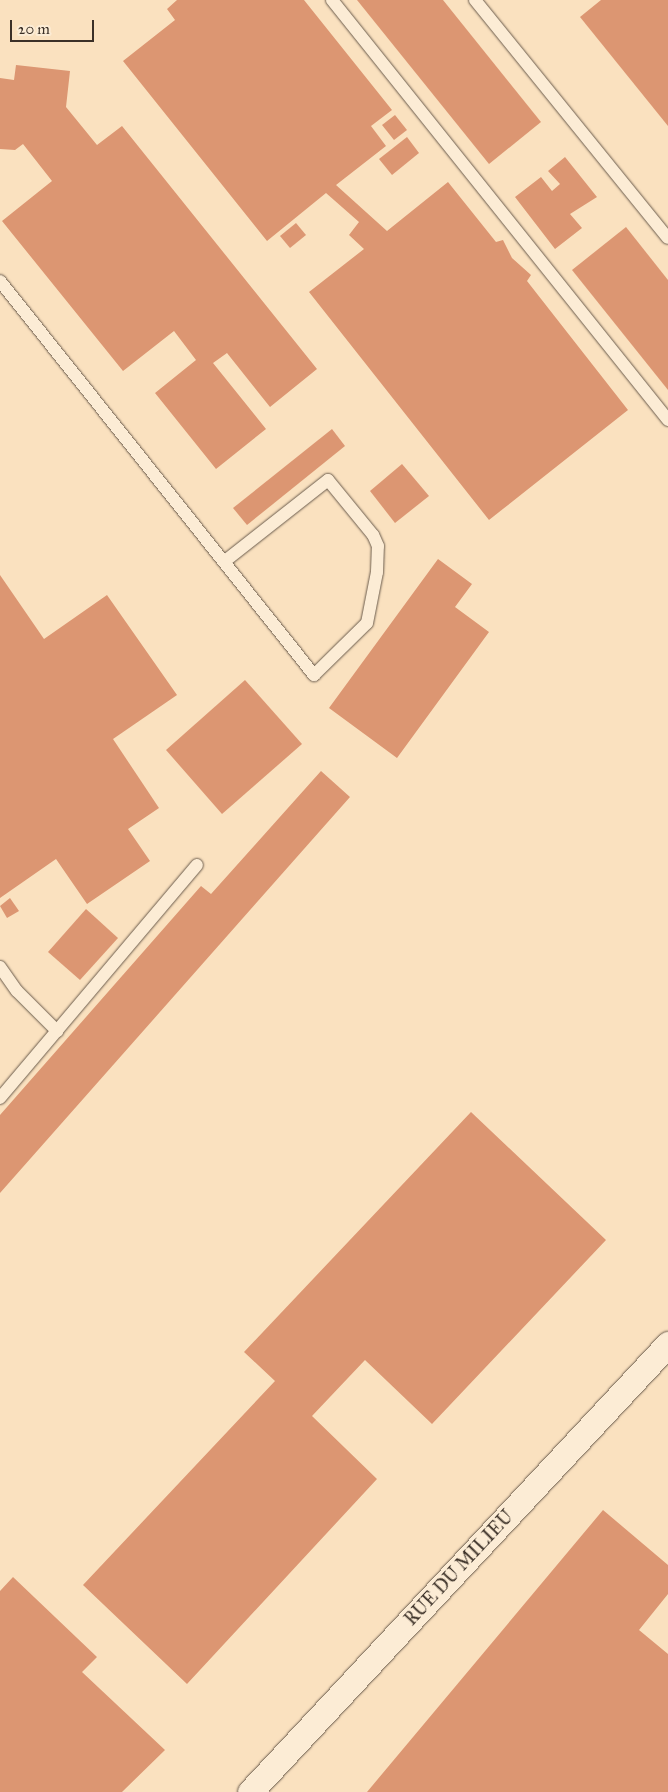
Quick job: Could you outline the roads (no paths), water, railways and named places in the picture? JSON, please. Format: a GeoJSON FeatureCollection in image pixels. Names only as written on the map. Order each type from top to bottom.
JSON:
{"type":"FeatureCollection","features":[{"type":"Feature","properties":{"kind":"street","name":"RUE DU MILIEU"},"geometry":{"type":"LineString","coordinates":[[250,1792],[668,1344]]}},
{"type":"Feature","properties":{"kind":"lane"},"geometry":{"type":"LineString","coordinates":[[332,0],[668,420]]}},
{"type":"Feature","properties":{"kind":"lane"},"geometry":{"type":"LineString","coordinates":[[475,0],[668,238]]}},
{"type":"Feature","properties":{"kind":"lane"},"geometry":{"type":"LineString","coordinates":[[0,281],[225,560],[314,675],[367,623],[377,572],[378,546],[373,535],[328,480],[225,560]]}},
{"type":"Feature","properties":{"kind":"lane"},"geometry":{"type":"LineString","coordinates":[[0,1098],[197,865]]}},
{"type":"Feature","properties":{"kind":"lane"},"geometry":{"type":"LineString","coordinates":[[0,967],[16,991],[57,1031]]}}]}
